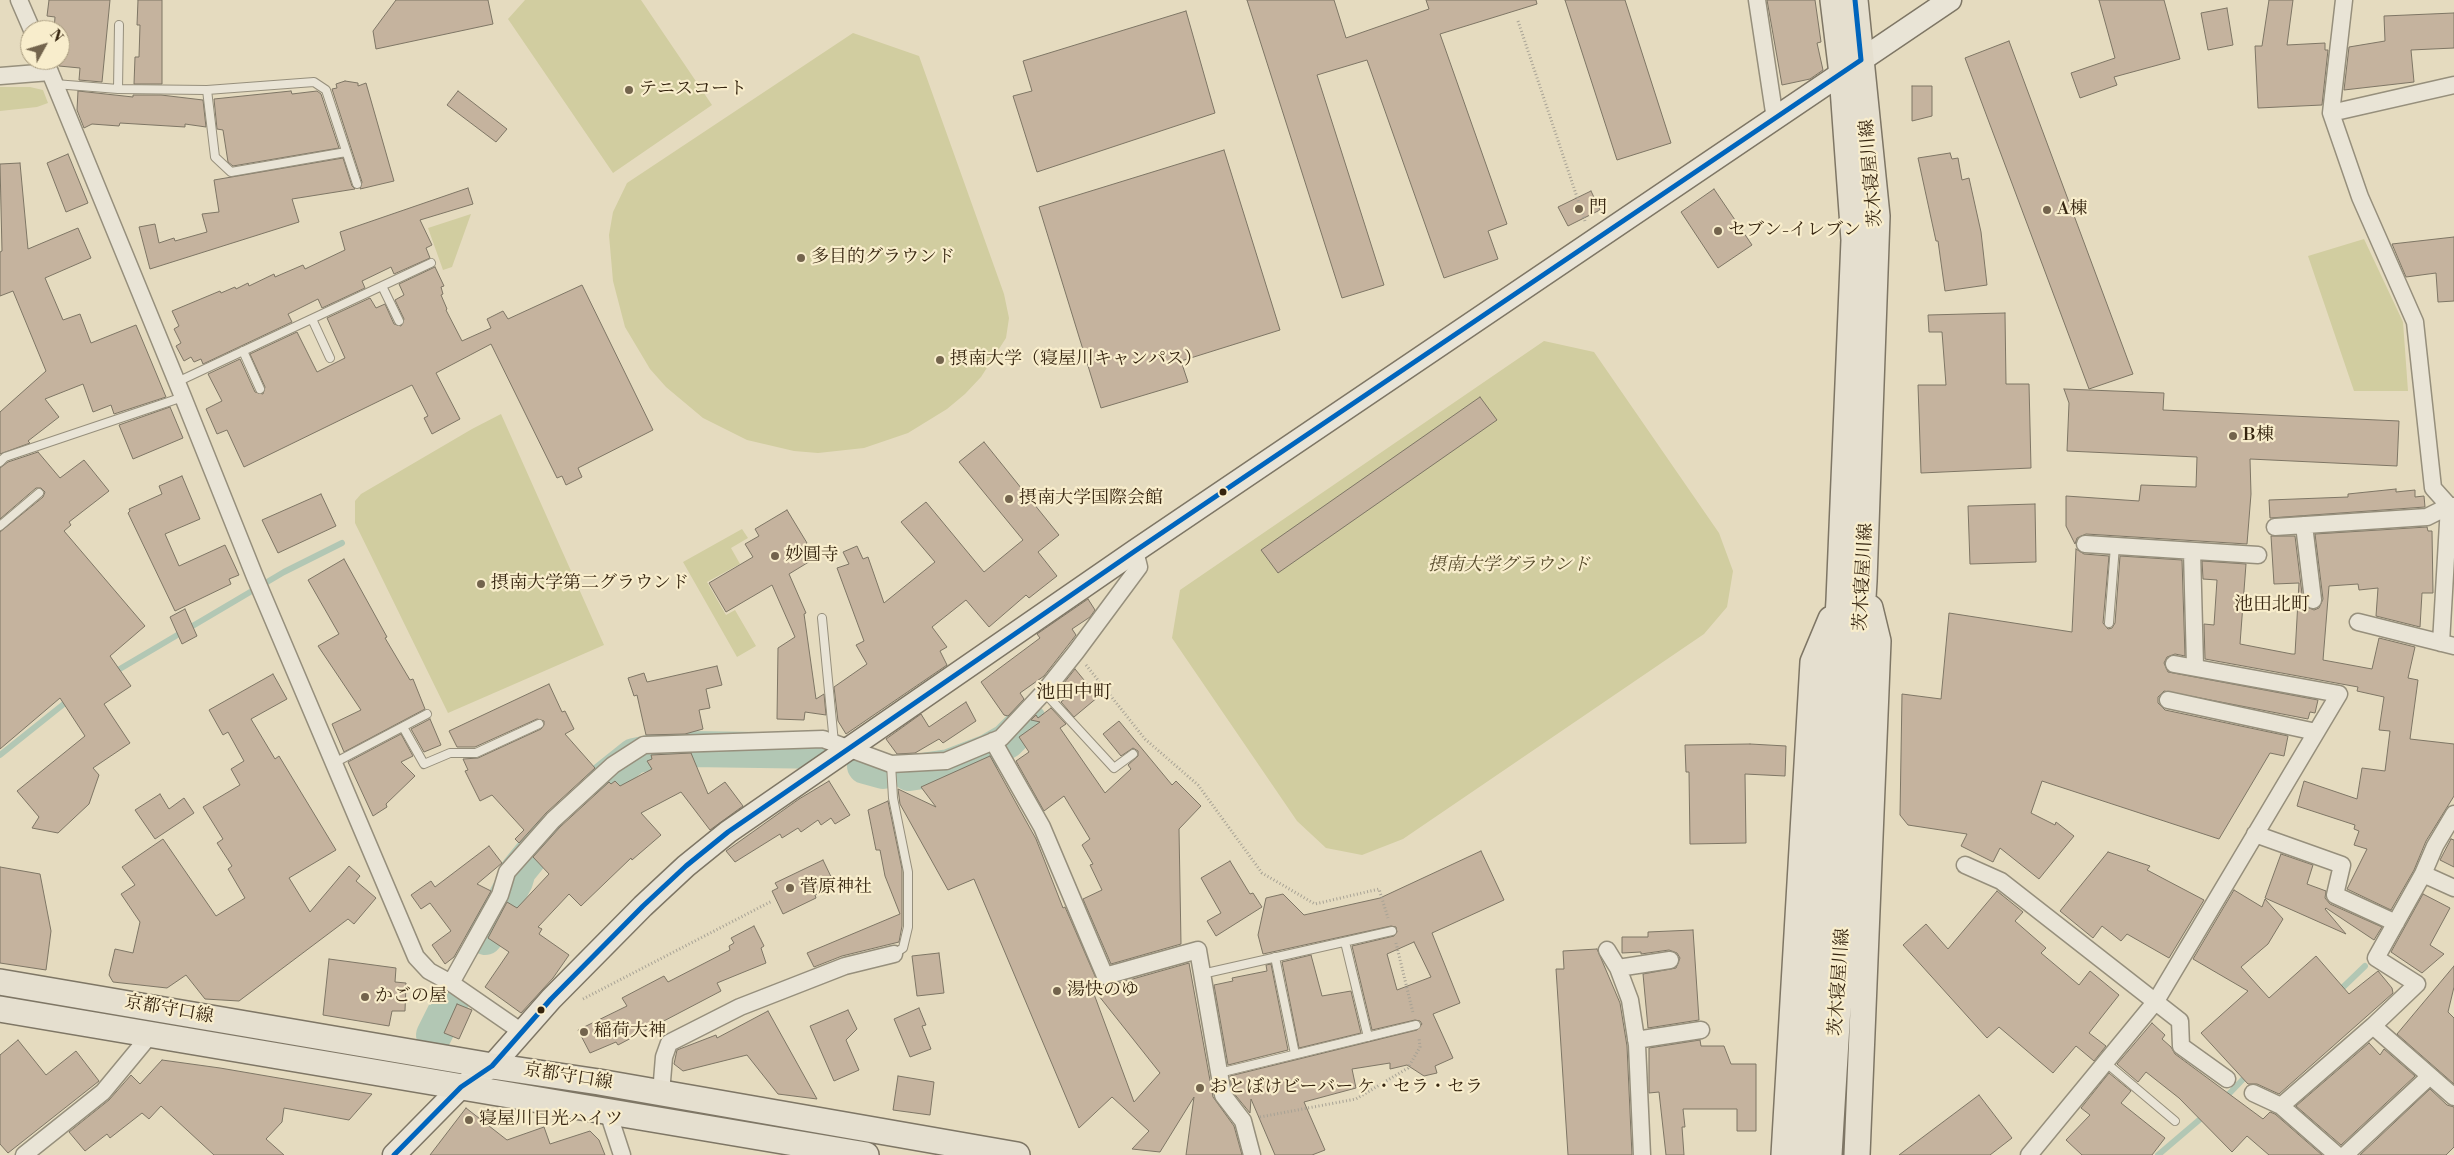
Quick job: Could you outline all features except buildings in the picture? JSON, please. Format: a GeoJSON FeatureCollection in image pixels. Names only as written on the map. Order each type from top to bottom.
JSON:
{"type":"FeatureCollection","features":[{"type":"Feature","properties":{"kind":"main road","name":"茨木寝屋川線"},"geometry":{"type":"LineString","coordinates":[[1805,1155],[1864,581],[1878,216],[1852,67],[1834,0]]}},
{"type":"Feature","properties":{"kind":"main road","name":"茨木寝屋川線"},"geometry":{"type":"LineString","coordinates":[[1829,1155],[1839,600],[1854,240],[1852,67],[1855,0]]}},
{"type":"Feature","properties":{"kind":"main road"},"geometry":{"type":"LineString","coordinates":[[394,1155],[461,1087],[492,1066],[551,999],[643,906],[686,866],[728,832],[794,785],[843,746],[1950,0]]}},
{"type":"Feature","properties":{"kind":"main road"},"geometry":{"type":"LineString","coordinates":[[1857,1155],[1878,641],[1864,581]]}},
{"type":"Feature","properties":{"kind":"main road"},"geometry":{"type":"LineString","coordinates":[[1784,1155],[1814,662],[1839,600]]}},
{"type":"Feature","properties":{"kind":"main road","name":"京都守口線"},"geometry":{"type":"LineString","coordinates":[[0,982],[1017,1155]]}},
{"type":"Feature","properties":{"kind":"main road","name":"京都守口線"},"geometry":{"type":"LineString","coordinates":[[0,1009],[866,1155]]}},
{"type":"Feature","properties":{"kind":"street"},"geometry":{"type":"LineString","coordinates":[[19,0],[28,20]]}},
{"type":"Feature","properties":{"kind":"street"},"geometry":{"type":"LineString","coordinates":[[1757,0],[1775,119]]}},
{"type":"Feature","properties":{"kind":"street"},"geometry":{"type":"LineString","coordinates":[[2344,0],[2331,113],[2360,197],[2415,322],[2434,488],[2452,506],[2448,644],[2358,622]]}},
{"type":"Feature","properties":{"kind":"street"},"geometry":{"type":"LineString","coordinates":[[0,76],[50,72],[332,764],[416,957],[429,971],[451,983],[522,1032]]}},
{"type":"Feature","properties":{"kind":"street"},"geometry":{"type":"LineString","coordinates":[[2331,113],[2454,85]]}},
{"type":"Feature","properties":{"kind":"street"},"geometry":{"type":"LineString","coordinates":[[2275,527],[2427,517],[2452,506]]}},
{"type":"Feature","properties":{"kind":"street"},"geometry":{"type":"LineString","coordinates":[[2304,525],[2313,600]]}},
{"type":"Feature","properties":{"kind":"street"},"geometry":{"type":"LineString","coordinates":[[2085,544],[2258,555]]}},
{"type":"Feature","properties":{"kind":"street"},"geometry":{"type":"LineString","coordinates":[[451,983],[500,895],[507,872],[553,820],[613,765],[644,745],[823,739],[891,764],[946,761],[996,746],[1001,738],[1047,695],[1076,652],[1139,567],[1135,551]]}},
{"type":"Feature","properties":{"kind":"street"},"geometry":{"type":"LineString","coordinates":[[2192,551],[2195,666]]}},
{"type":"Feature","properties":{"kind":"street"},"geometry":{"type":"LineString","coordinates":[[2029,1155],[2156,1001],[2339,694],[2195,666],[2174,664]]}},
{"type":"Feature","properties":{"kind":"street"},"geometry":{"type":"LineString","coordinates":[[2168,700],[2316,732]]}},
{"type":"Feature","properties":{"kind":"street"},"geometry":{"type":"LineString","coordinates":[[996,746],[1042,827],[1105,976],[1198,950],[1223,1095],[1243,1121],[1252,1155]]}},
{"type":"Feature","properties":{"kind":"street"},"geometry":{"type":"LineString","coordinates":[[2281,1106],[2373,1026],[2417,984],[2376,958],[2454,814]]}},
{"type":"Feature","properties":{"kind":"street"},"geometry":{"type":"LineString","coordinates":[[2255,834],[2342,865],[2335,895],[2396,923]]}},
{"type":"Feature","properties":{"kind":"street"},"geometry":{"type":"LineString","coordinates":[[1965,865],[2001,881],[2156,1001],[2180,1021],[2181,1046],[2227,1079]]}},
{"type":"Feature","properties":{"kind":"street"},"geometry":{"type":"LineString","coordinates":[[2423,874],[2454,888]]}},
{"type":"Feature","properties":{"kind":"street"},"geometry":{"type":"LineString","coordinates":[[1607,950],[1618,968],[1630,1000],[1636,1040],[1642,1155]]}},
{"type":"Feature","properties":{"kind":"street"},"geometry":{"type":"LineString","coordinates":[[661,1093],[664,1057],[669,1043],[748,1004],[845,966],[894,954]]}},
{"type":"Feature","properties":{"kind":"street"},"geometry":{"type":"LineString","coordinates":[[1618,968],[1670,960]]}},
{"type":"Feature","properties":{"kind":"street"},"geometry":{"type":"LineString","coordinates":[[2373,1026],[2454,1097]]}},
{"type":"Feature","properties":{"kind":"street"},"geometry":{"type":"LineString","coordinates":[[1636,1040],[1701,1030]]}},
{"type":"Feature","properties":{"kind":"street"},"geometry":{"type":"LineString","coordinates":[[24,1155],[103,1092],[152,1034]]}},
{"type":"Feature","properties":{"kind":"street"},"geometry":{"type":"LineString","coordinates":[[2345,1155],[2430,1076]]}},
{"type":"Feature","properties":{"kind":"street"},"geometry":{"type":"LineString","coordinates":[[2253,1093],[2281,1106],[2337,1155]]}},
{"type":"Feature","properties":{"kind":"street"},"geometry":{"type":"LineString","coordinates":[[608,1112],[622,1155]]}},
{"type":"Feature","properties":{"kind":"lane"},"geometry":{"type":"LineString","coordinates":[[118,25],[118,89]]}},
{"type":"Feature","properties":{"kind":"lane"},"geometry":{"type":"LineString","coordinates":[[50,72],[118,89],[207,90],[314,82],[326,90],[357,184]]}},
{"type":"Feature","properties":{"kind":"lane"},"geometry":{"type":"LineString","coordinates":[[207,90],[216,157],[231,172],[346,152]]}},
{"type":"Feature","properties":{"kind":"lane"},"geometry":{"type":"LineString","coordinates":[[0,462],[5,457],[180,389],[243,351],[431,264]]}},
{"type":"Feature","properties":{"kind":"lane"},"geometry":{"type":"LineString","coordinates":[[382,286],[398,321]]}},
{"type":"Feature","properties":{"kind":"lane"},"geometry":{"type":"LineString","coordinates":[[312,319],[330,358]]}},
{"type":"Feature","properties":{"kind":"lane"},"geometry":{"type":"LineString","coordinates":[[243,351],[260,389]]}},
{"type":"Feature","properties":{"kind":"lane"},"geometry":{"type":"LineString","coordinates":[[0,526],[39,493]]}},
{"type":"Feature","properties":{"kind":"lane"},"geometry":{"type":"LineString","coordinates":[[2109,623],[2115,546]]}},
{"type":"Feature","properties":{"kind":"lane"},"geometry":{"type":"LineString","coordinates":[[822,618],[843,746]]}},
{"type":"Feature","properties":{"kind":"lane"},"geometry":{"type":"LineString","coordinates":[[1047,695],[1114,768],[1133,754]]}},
{"type":"Feature","properties":{"kind":"lane"},"geometry":{"type":"LineString","coordinates":[[332,764],[427,714]]}},
{"type":"Feature","properties":{"kind":"lane"},"geometry":{"type":"LineString","coordinates":[[403,727],[424,764],[450,752],[476,753],[539,724]]}},
{"type":"Feature","properties":{"kind":"lane"},"geometry":{"type":"LineString","coordinates":[[891,764],[893,798],[908,872],[908,927],[903,948],[894,954]]}},
{"type":"Feature","properties":{"kind":"lane"},"geometry":{"type":"LineString","coordinates":[[1202,974],[1392,931]]}},
{"type":"Feature","properties":{"kind":"lane"},"geometry":{"type":"LineString","coordinates":[[1345,942],[1368,1037]]}},
{"type":"Feature","properties":{"kind":"lane"},"geometry":{"type":"LineString","coordinates":[[1275,957],[1296,1054]]}},
{"type":"Feature","properties":{"kind":"lane"},"geometry":{"type":"LineString","coordinates":[[1219,1072],[1416,1025]]}},
{"type":"Feature","properties":{"kind":"lane"},"geometry":{"type":"LineString","coordinates":[[2105,1062],[2175,1121]]}},
{"type":"Feature","properties":{"kind":"path"},"geometry":{"type":"LineString","coordinates":[[1518,21],[1587,228]]}},
{"type":"Feature","properties":{"kind":"path"},"geometry":{"type":"LineString","coordinates":[[1082,659],[1145,739],[1198,785],[1262,873],[1315,904],[1379,889],[1392,931],[1420,1047],[1408,1068],[1356,1099],[1243,1121]]}},
{"type":"Feature","properties":{"kind":"path"},"geometry":{"type":"LineString","coordinates":[[551,999],[566,1007],[772,900]]}},
{"type":"Feature","properties":{"kind":"green space","name":"テニスコート"},"geometry":{"type":"Polygon","coordinates":[[[525,0],[641,0],[712,105],[613,173],[508,19],[525,0]]]}},
{"type":"Feature","properties":{"kind":"green space","name":"多目的グラウンド"},"geometry":{"type":"Polygon","coordinates":[[[853,33],[919,56],[1004,294],[1009,318],[1006,338],[981,377],[947,409],[908,433],[864,448],[818,453],[794,451],[747,440],[703,418],[666,387],[650,369],[625,327],[613,281],[609,235],[613,212],[627,183],[853,33]]]}},
{"type":"Feature","properties":{"kind":"green space"},"geometry":{"type":"Polygon","coordinates":[[[0,87],[30,87],[43,90],[48,103],[37,107],[0,111],[0,87]]]}},
{"type":"Feature","properties":{"kind":"green space"},"geometry":{"type":"Polygon","coordinates":[[[471,214],[452,267],[443,270],[428,228],[471,214]]]}},
{"type":"Feature","properties":{"kind":"green space"},"geometry":{"type":"Polygon","coordinates":[[[2364,239],[2403,322],[2408,391],[2354,391],[2308,256],[2364,239]]]}},
{"type":"Feature","properties":{"kind":"green space","name":"摂南大学グラウンド"},"geometry":{"type":"Polygon","coordinates":[[[1544,341],[1594,352],[1719,533],[1733,571],[1727,607],[1704,634],[1403,839],[1362,855],[1326,848],[1297,821],[1172,638],[1180,590],[1544,341]]]}},
{"type":"Feature","properties":{"kind":"green space","name":"摂南大学第二グラウンド"},"geometry":{"type":"Polygon","coordinates":[[[501,414],[604,645],[448,713],[355,523],[355,501],[361,494],[501,414]]]}},
{"type":"Feature","properties":{"kind":"green space"},"geometry":{"type":"Polygon","coordinates":[[[742,529],[748,538],[731,548],[740,564],[707,582],[726,615],[735,610],[756,646],[737,657],[683,562],[742,529]]]}},
{"type":"Feature","properties":{"kind":"waterway"},"geometry":{"type":"LineString","coordinates":[[113,673],[284,572],[342,543]]}},
{"type":"Feature","properties":{"kind":"waterway"},"geometry":{"type":"LineString","coordinates":[[0,755],[70,699]]}},
{"type":"Feature","properties":{"kind":"waterway"},"geometry":{"type":"LineString","coordinates":[[909,773],[949,767],[988,752],[1007,741],[1028,720]]}},
{"type":"Feature","properties":{"kind":"waterway"},"geometry":{"type":"LineString","coordinates":[[604,780],[634,756],[653,752],[691,749],[829,751]]}},
{"type":"Feature","properties":{"kind":"waterway"},"geometry":{"type":"LineString","coordinates":[[865,766],[883,771]]}},
{"type":"Feature","properties":{"kind":"waterway"},"geometry":{"type":"LineString","coordinates":[[485,937],[515,881],[518,871],[548,834]]}},
{"type":"Feature","properties":{"kind":"waterway"},"geometry":{"type":"LineString","coordinates":[[2337,993],[2365,966]]}},
{"type":"Feature","properties":{"kind":"waterway"},"geometry":{"type":"LineString","coordinates":[[434,1035],[453,997]]}},
{"type":"Feature","properties":{"kind":"waterway"},"geometry":{"type":"LineString","coordinates":[[2224,1099],[2248,1074]]}},
{"type":"Feature","properties":{"kind":"waterway"},"geometry":{"type":"LineString","coordinates":[[2158,1155],[2205,1115]]}},
{"type":"Feature","properties":{"kind":"transit line"},"geometry":{"type":"LineString","coordinates":[[394,1155],[461,1087],[492,1066],[551,999],[643,906],[686,866],[728,832],[1135,551],[1861,60],[1855,0]]}},
{"type":"Feature","properties":{"kind":"place","name":"テニスコート"},"geometry":{"type":"Point","coordinates":[629,90]}},
{"type":"Feature","properties":{"kind":"place","name":"門"},"geometry":{"type":"Point","coordinates":[1579,209]}},
{"type":"Feature","properties":{"kind":"place","name":"A棟"},"geometry":{"type":"Point","coordinates":[2047,210]}},
{"type":"Feature","properties":{"kind":"place","name":"セブン-イレブン"},"geometry":{"type":"Point","coordinates":[1718,231]}},
{"type":"Feature","properties":{"kind":"place","name":"多目的グラウンド"},"geometry":{"type":"Point","coordinates":[801,258]}},
{"type":"Feature","properties":{"kind":"place","name":"摂南大学（寝屋川キャンパス）"},"geometry":{"type":"Point","coordinates":[940,360]}},
{"type":"Feature","properties":{"kind":"place","name":"B棟"},"geometry":{"type":"Point","coordinates":[2233,436]}},
{"type":"Feature","properties":{"kind":"place","name":"摂南大学国際会館"},"geometry":{"type":"Point","coordinates":[1009,499]}},
{"type":"Feature","properties":{"kind":"place","name":"妙圓寺"},"geometry":{"type":"Point","coordinates":[775,556]}},
{"type":"Feature","properties":{"kind":"place","name":"摂南大学第二グラウンド"},"geometry":{"type":"Point","coordinates":[481,584]}},
{"type":"Feature","properties":{"kind":"place","name":"菅原神社"},"geometry":{"type":"Point","coordinates":[790,888]}},
{"type":"Feature","properties":{"kind":"place","name":"湯快のゆ"},"geometry":{"type":"Point","coordinates":[1057,991]}},
{"type":"Feature","properties":{"kind":"place","name":"かごの屋"},"geometry":{"type":"Point","coordinates":[365,997]}},
{"type":"Feature","properties":{"kind":"place","name":"稲荷大神"},"geometry":{"type":"Point","coordinates":[584,1032]}},
{"type":"Feature","properties":{"kind":"place","name":"おとぼけビーバー ケ・セラ・セラ"},"geometry":{"type":"Point","coordinates":[1200,1088]}},
{"type":"Feature","properties":{"kind":"place","name":"寝屋川日光ハイツ"},"geometry":{"type":"Point","coordinates":[469,1120]}},
{"type":"Feature","properties":{"kind":"district","name":"池田北町"},"geometry":{"type":"Point","coordinates":[2272,605]}},
{"type":"Feature","properties":{"kind":"district","name":"池田中町"},"geometry":{"type":"Point","coordinates":[1074,693]}}]}
